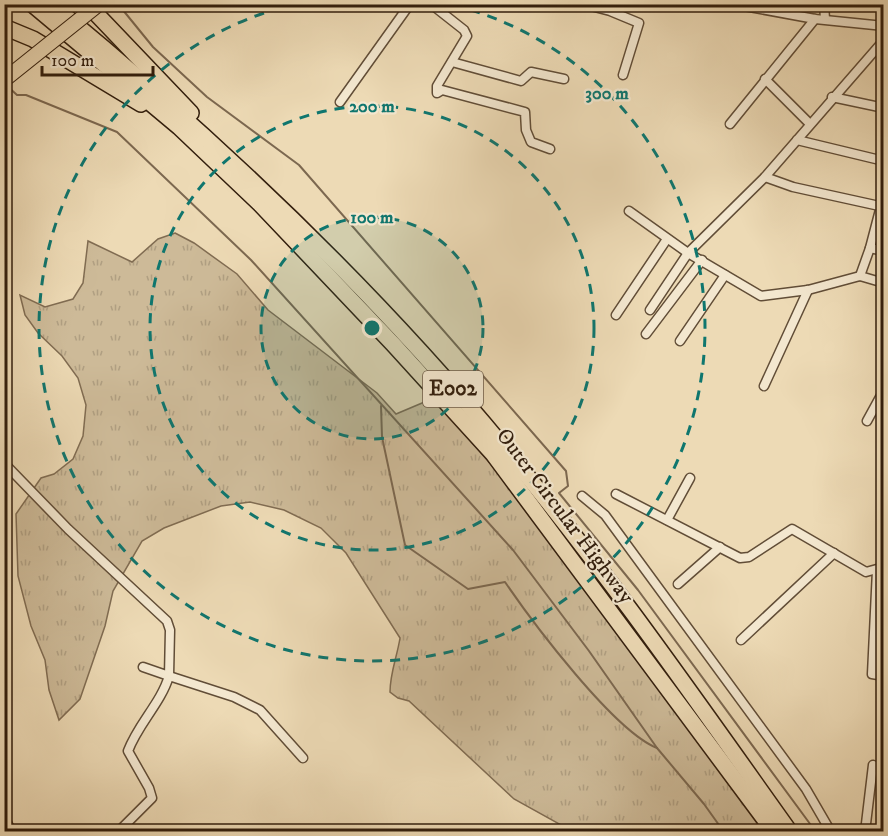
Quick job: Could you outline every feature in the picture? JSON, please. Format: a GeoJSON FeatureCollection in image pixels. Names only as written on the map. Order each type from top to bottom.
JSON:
{"type":"FeatureCollection","features":[{"type":"Feature","properties":{"kind":"highway","name":"Outer Circular Highway"},"geometry":{"type":"LineString","coordinates":[[33,4],[179,127],[261,204],[493,454],[774,831]]}},
{"type":"Feature","properties":{"kind":"highway","name":"Outer Circular Highway"},"geometry":{"type":"LineString","coordinates":[[51,4],[143,80],[247,175],[401,330],[507,450],[655,643],[790,831]]}},
{"type":"Feature","properties":{"kind":"highway"},"geometry":{"type":"LineString","coordinates":[[87,4],[162,80],[247,175]]}},
{"type":"Feature","properties":{"kind":"highway"},"geometry":{"type":"LineString","coordinates":[[4,27],[33,39],[179,127]]}},
{"type":"Feature","properties":{"kind":"main road"},"geometry":{"type":"LineString","coordinates":[[4,80],[99,4]]}},
{"type":"Feature","properties":{"kind":"street"},"geometry":{"type":"LineString","coordinates":[[340,102],[410,4]]}},
{"type":"Feature","properties":{"kind":"street"},"geometry":{"type":"LineString","coordinates":[[431,4],[464,30],[467,36],[437,86],[437,93],[442,90],[525,112],[526,130],[531,142],[550,149]]}},
{"type":"Feature","properties":{"kind":"street"},"geometry":{"type":"LineString","coordinates":[[583,4],[613,8],[639,23],[623,75]]}},
{"type":"Feature","properties":{"kind":"street"},"geometry":{"type":"LineString","coordinates":[[733,4],[815,19],[884,26]]}},
{"type":"Feature","properties":{"kind":"street"},"geometry":{"type":"LineString","coordinates":[[824,4],[825,19]]}},
{"type":"Feature","properties":{"kind":"street"},"geometry":{"type":"LineString","coordinates":[[730,124],[815,19]]}},
{"type":"Feature","properties":{"kind":"street"},"geometry":{"type":"LineString","coordinates":[[650,310],[688,253],[765,177],[831,97],[884,40]]}},
{"type":"Feature","properties":{"kind":"street"},"geometry":{"type":"LineString","coordinates":[[452,62],[521,81],[531,72],[564,79]]}},
{"type":"Feature","properties":{"kind":"street"},"geometry":{"type":"LineString","coordinates":[[765,79],[810,124]]}},
{"type":"Feature","properties":{"kind":"street"},"geometry":{"type":"LineString","coordinates":[[831,97],[884,108]]}},
{"type":"Feature","properties":{"kind":"street"},"geometry":{"type":"LineString","coordinates":[[797,140],[884,161]]}},
{"type":"Feature","properties":{"kind":"street"},"geometry":{"type":"LineString","coordinates":[[765,177],[793,187],[882,206],[860,276]]}},
{"type":"Feature","properties":{"kind":"street"},"geometry":{"type":"LineString","coordinates":[[629,211],[688,253],[761,296],[808,290],[860,276],[884,283]]}},
{"type":"Feature","properties":{"kind":"street"},"geometry":{"type":"LineString","coordinates":[[616,315],[667,239]]}},
{"type":"Feature","properties":{"kind":"street"},"geometry":{"type":"LineString","coordinates":[[870,248],[884,251]]}},
{"type":"Feature","properties":{"kind":"street"},"geometry":{"type":"LineString","coordinates":[[646,334],[702,260]]}},
{"type":"Feature","properties":{"kind":"street"},"geometry":{"type":"LineString","coordinates":[[680,341],[725,275]]}},
{"type":"Feature","properties":{"kind":"street"},"geometry":{"type":"LineString","coordinates":[[764,386],[808,290]]}},
{"type":"Feature","properties":{"kind":"street"},"geometry":{"type":"LineString","coordinates":[[867,421],[884,390]]}},
{"type":"Feature","properties":{"kind":"street"},"geometry":{"type":"LineString","coordinates":[[4,463],[68,530],[167,621],[170,630],[170,676],[166,686],[134,734],[128,752],[149,788],[152,798],[118,831]]}},
{"type":"Feature","properties":{"kind":"street"},"geometry":{"type":"LineString","coordinates":[[667,520],[690,478]]}},
{"type":"Feature","properties":{"kind":"street"},"geometry":{"type":"LineString","coordinates":[[616,494],[740,558],[749,557],[792,529],[866,572],[880,569],[872,674],[884,676]]}},
{"type":"Feature","properties":{"kind":"street"},"geometry":{"type":"LineString","coordinates":[[582,496],[604,515],[806,789],[831,831]]}},
{"type":"Feature","properties":{"kind":"street"},"geometry":{"type":"LineString","coordinates":[[678,584],[720,547]]}},
{"type":"Feature","properties":{"kind":"street"},"geometry":{"type":"LineString","coordinates":[[741,640],[834,553]]}},
{"type":"Feature","properties":{"kind":"street"},"geometry":{"type":"LineString","coordinates":[[142,668],[234,697],[260,710],[303,758]]}},
{"type":"Feature","properties":{"kind":"street"},"geometry":{"type":"LineString","coordinates":[[865,831],[873,765]]}},
{"type":"Feature","properties":{"kind":"street"},"geometry":{"type":"LineString","coordinates":[[4,817],[12,831]]}},
{"type":"Feature","properties":{"kind":"green space"},"geometry":{"type":"Polygon","coordinates":[[[175,233],[194,243],[237,274],[268,310],[377,393],[396,414],[434,398],[506,482],[769,831],[568,831],[514,799],[409,701],[398,698],[390,692],[400,638],[346,553],[321,528],[284,510],[250,502],[221,506],[164,528],[142,541],[113,591],[105,626],[80,699],[59,720],[49,690],[45,660],[31,626],[18,576],[16,514],[41,478],[54,474],[73,459],[83,436],[86,405],[78,378],[62,356],[38,333],[25,315],[20,295],[45,307],[73,299],[83,283],[88,241],[132,262],[158,239],[175,233]]]}},
{"type":"Feature","properties":{"kind":"waterway"},"geometry":{"type":"LineString","coordinates":[[118,4],[153,47],[207,97],[299,165],[566,471],[568,486],[559,493],[638,590],[816,832]]}},
{"type":"Feature","properties":{"kind":"waterway"},"geometry":{"type":"LineString","coordinates":[[6,85],[17,95],[26,95],[117,132],[251,260],[513,550],[589,651],[657,748],[704,804],[724,832]]}},
{"type":"Feature","properties":{"kind":"waterway"},"geometry":{"type":"LineString","coordinates":[[381,406],[382,437],[405,545],[468,589],[505,582],[554,648],[597,699],[639,738],[657,748]]}}]}
